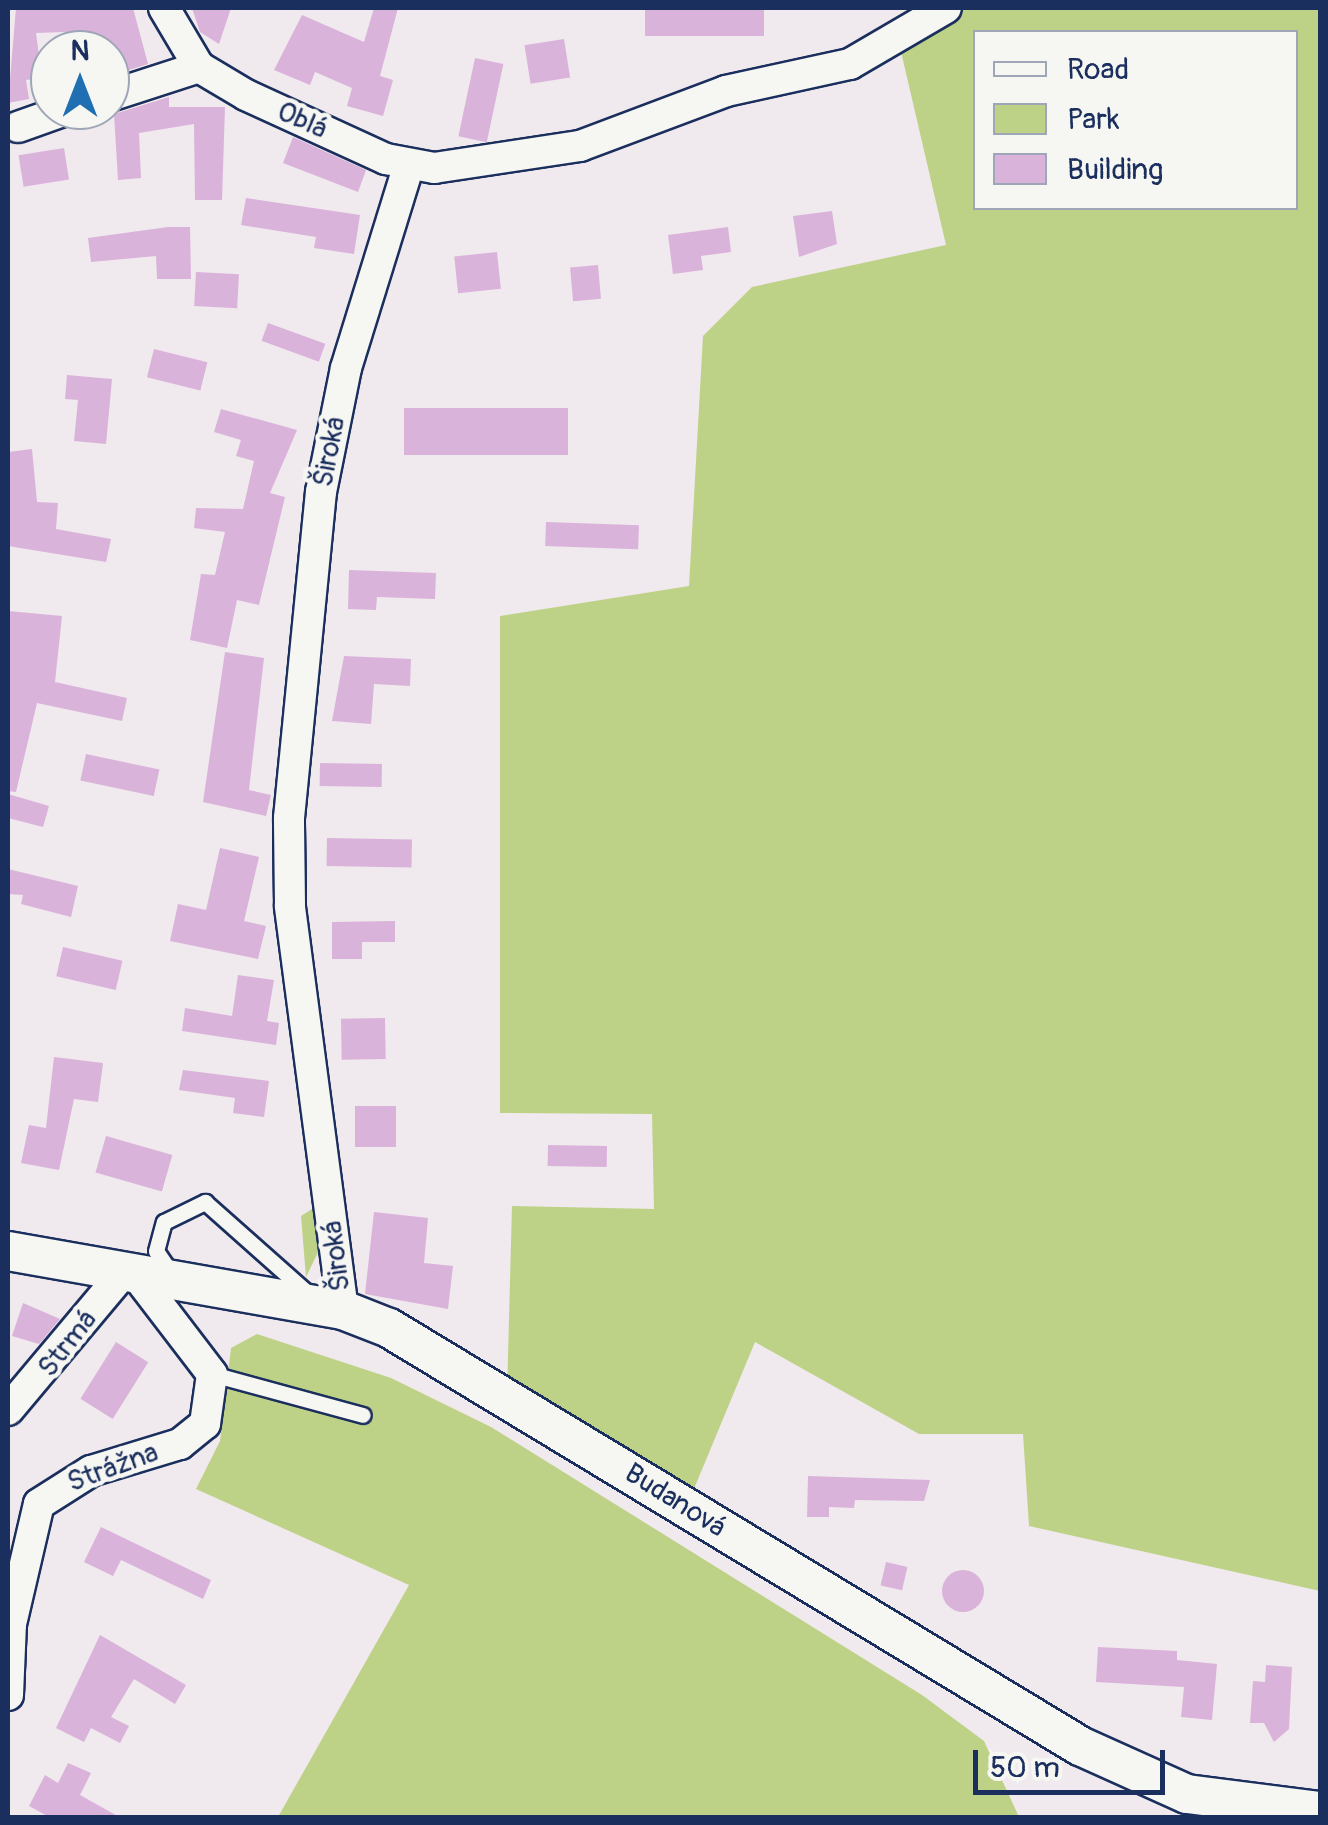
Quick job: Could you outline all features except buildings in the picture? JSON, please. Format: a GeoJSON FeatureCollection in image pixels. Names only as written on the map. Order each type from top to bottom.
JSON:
{"type":"FeatureCollection","features":[{"type":"Feature","properties":{"kind":"street"},"geometry":{"type":"LineString","coordinates":[[130,89],[199,67],[164,8]]}},
{"type":"Feature","properties":{"kind":"street"},"geometry":{"type":"LineString","coordinates":[[408,168],[580,146],[726,91],[850,64],[946,8]]}},
{"type":"Feature","properties":{"kind":"street","name":"Oblá"},"geometry":{"type":"LineString","coordinates":[[199,67],[408,168]]}},
{"type":"Feature","properties":{"kind":"street"},"geometry":{"type":"LineString","coordinates":[[18,128],[30,124]]}},
{"type":"Feature","properties":{"kind":"street","name":"Široká"},"geometry":{"type":"LineString","coordinates":[[344,1310],[290,905],[289,818],[321,492],[346,368],[408,168]]}},
{"type":"Feature","properties":{"kind":"street","name":"Budanová"},"geometry":{"type":"LineString","coordinates":[[8,1251],[344,1310],[455,1361],[1080,1746],[1189,1806],[1320,1811]]}},
{"type":"Feature","properties":{"kind":"street"},"geometry":{"type":"LineString","coordinates":[[130,1275],[212,1374]]}},
{"type":"Feature","properties":{"kind":"street","name":"Strmá"},"geometry":{"type":"LineString","coordinates":[[8,1410],[130,1275]]}},
{"type":"Feature","properties":{"kind":"street","name":"Strážna"},"geometry":{"type":"LineString","coordinates":[[8,1695],[11,1624],[39,1504],[91,1471],[194,1436],[212,1374]]}},
{"type":"Feature","properties":{"kind":"lane"},"geometry":{"type":"LineString","coordinates":[[186,1282],[158,1260],[157,1239],[172,1212],[205,1202],[234,1220],[271,1268],[344,1310]]}},
{"type":"Feature","properties":{"kind":"lane"},"geometry":{"type":"LineString","coordinates":[[212,1374],[363,1415]]}},
{"type":"Feature","properties":{"kind":"green space"},"geometry":{"type":"Polygon","coordinates":[[[946,8],[1320,8],[1320,1591],[1029,1526],[1023,1434],[919,1434],[755,1342],[686,1508],[507,1394],[512,1206],[654,1209],[652,1114],[500,1113],[500,616],[689,586],[703,336],[752,287],[946,245],[899,43],[946,8]]]}},
{"type":"Feature","properties":{"kind":"green space"},"geometry":{"type":"Polygon","coordinates":[[[323,1202],[321,1246],[306,1277],[301,1216],[323,1202]]]}},
{"type":"Feature","properties":{"kind":"green space"},"geometry":{"type":"Polygon","coordinates":[[[257,1334],[391,1378],[491,1427],[922,1695],[984,1741],[1019,1817],[278,1817],[409,1585],[196,1489],[220,1441],[231,1348],[257,1334]]]}}]}
